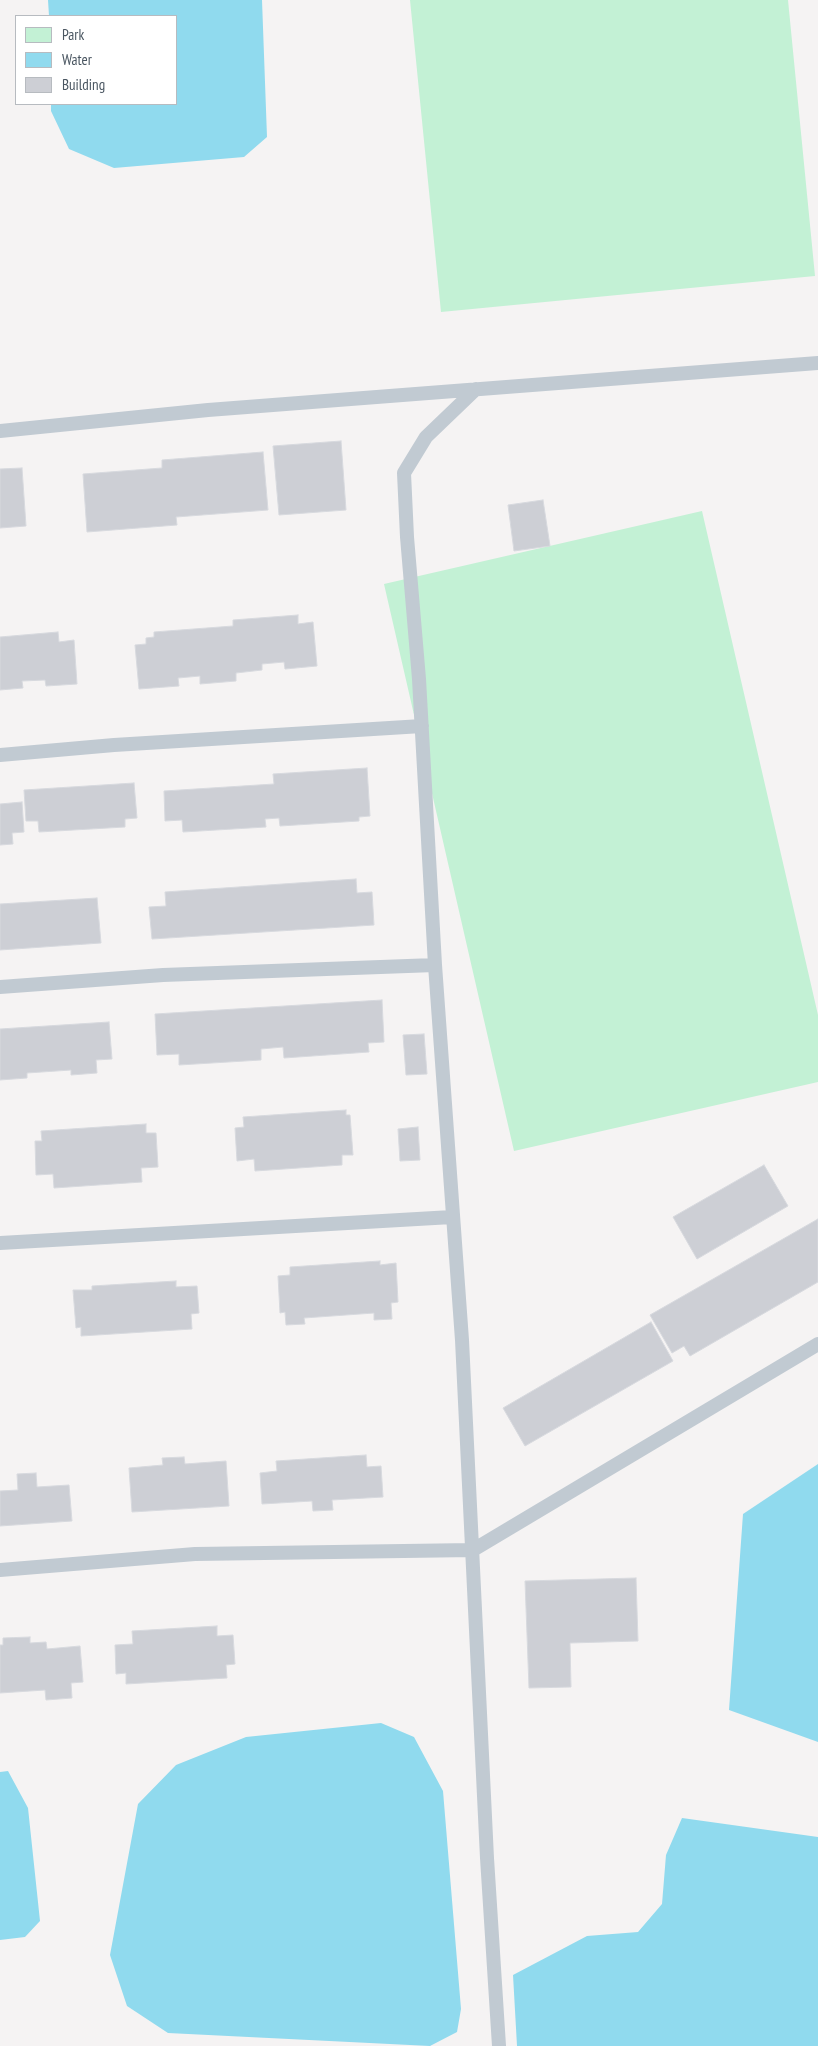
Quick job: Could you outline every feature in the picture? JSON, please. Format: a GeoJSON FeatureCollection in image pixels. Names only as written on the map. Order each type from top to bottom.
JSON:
{"type":"FeatureCollection","features":[{"type":"Feature","properties":{"kind":"lane"},"geometry":{"type":"LineString","coordinates":[[0,431],[208,410],[818,363]]}},
{"type":"Feature","properties":{"kind":"lane"},"geometry":{"type":"LineString","coordinates":[[476,389],[426,437],[404,473],[407,537],[422,726],[435,964],[462,1340],[487,1858],[499,2046]]}},
{"type":"Feature","properties":{"kind":"lane"},"geometry":{"type":"LineString","coordinates":[[0,755],[114,745],[422,726]]}},
{"type":"Feature","properties":{"kind":"lane"},"geometry":{"type":"LineString","coordinates":[[0,987],[163,976],[435,964]]}},
{"type":"Feature","properties":{"kind":"lane"},"geometry":{"type":"LineString","coordinates":[[0,1243],[452,1217]]}},
{"type":"Feature","properties":{"kind":"lane"},"geometry":{"type":"LineString","coordinates":[[0,1570],[195,1554],[473,1550],[818,1344]]}},
{"type":"Feature","properties":{"kind":"green space"},"geometry":{"type":"Polygon","coordinates":[[[410,0],[788,0],[815,276],[441,312],[410,0]]]}},
{"type":"Feature","properties":{"kind":"green space"},"geometry":{"type":"Polygon","coordinates":[[[702,511],[818,1015],[818,1082],[514,1151],[384,584],[702,511]]]}},
{"type":"Feature","properties":{"kind":"water"},"geometry":{"type":"Polygon","coordinates":[[[48,0],[262,0],[267,137],[244,157],[114,168],[69,149],[51,111],[51,105],[178,105],[178,15],[49,15],[48,0]]]}},
{"type":"Feature","properties":{"kind":"water"},"geometry":{"type":"Polygon","coordinates":[[[818,1464],[818,1742],[729,1710],[743,1514],[818,1464]]]}},
{"type":"Feature","properties":{"kind":"water"},"geometry":{"type":"Polygon","coordinates":[[[381,1723],[414,1737],[443,1791],[461,2009],[457,2032],[430,2046],[168,2033],[127,2006],[110,1955],[138,1804],[176,1765],[246,1737],[381,1723]]]}},
{"type":"Feature","properties":{"kind":"water"},"geometry":{"type":"Polygon","coordinates":[[[8,1771],[28,1808],[40,1921],[25,1937],[0,1940],[0,1772],[8,1771]]]}},
{"type":"Feature","properties":{"kind":"water"},"geometry":{"type":"Polygon","coordinates":[[[682,1818],[818,1837],[818,2046],[517,2046],[513,1975],[587,1936],[638,1932],[662,1904],[666,1855],[682,1818]]]}},
{"type":"Feature","properties":{"kind":"building"},"geometry":{"type":"Polygon","coordinates":[[[341,441],[346,510],[279,515],[273,446],[341,441]]]}},
{"type":"Feature","properties":{"kind":"building"},"geometry":{"type":"Polygon","coordinates":[[[263,452],[268,510],[176,517],[177,525],[87,532],[83,474],[162,468],[162,460],[263,452]]]}},
{"type":"Feature","properties":{"kind":"building"},"geometry":{"type":"Polygon","coordinates":[[[22,468],[26,526],[0,528],[0,469],[22,468]]]}},
{"type":"Feature","properties":{"kind":"building"},"geometry":{"type":"Polygon","coordinates":[[[543,500],[550,546],[514,551],[508,505],[543,500]]]}},
{"type":"Feature","properties":{"kind":"building"},"geometry":{"type":"Polygon","coordinates":[[[298,615],[298,624],[313,622],[317,666],[285,669],[284,662],[262,664],[262,670],[236,673],[236,681],[200,684],[200,676],[178,678],[179,686],[139,689],[135,645],[146,644],[146,638],[154,637],[154,632],[233,626],[233,620],[298,615]]]}},
{"type":"Feature","properties":{"kind":"building"},"geometry":{"type":"Polygon","coordinates":[[[58,632],[59,642],[74,640],[77,684],[46,686],[45,680],[22,681],[23,688],[0,690],[0,637],[58,632]]]}},
{"type":"Feature","properties":{"kind":"building"},"geometry":{"type":"Polygon","coordinates":[[[367,768],[370,816],[359,817],[359,821],[280,826],[279,818],[265,819],[266,827],[183,832],[182,820],[165,821],[164,791],[274,784],[273,774],[367,768]]]}},
{"type":"Feature","properties":{"kind":"building"},"geometry":{"type":"Polygon","coordinates":[[[134,783],[137,818],[125,819],[125,827],[39,832],[38,821],[26,821],[24,790],[134,783]]]}},
{"type":"Feature","properties":{"kind":"building"},"geometry":{"type":"Polygon","coordinates":[[[22,802],[24,832],[12,833],[13,844],[0,845],[0,804],[22,802]]]}},
{"type":"Feature","properties":{"kind":"building"},"geometry":{"type":"Polygon","coordinates":[[[356,879],[357,893],[372,892],[374,925],[152,939],[149,907],[166,906],[165,892],[356,879]]]}},
{"type":"Feature","properties":{"kind":"building"},"geometry":{"type":"Polygon","coordinates":[[[97,898],[101,943],[0,950],[0,904],[97,898]]]}},
{"type":"Feature","properties":{"kind":"building"},"geometry":{"type":"Polygon","coordinates":[[[382,1000],[384,1042],[368,1043],[369,1052],[284,1058],[283,1047],[261,1049],[261,1060],[179,1065],[179,1054],[157,1055],[155,1014],[382,1000]]]}},
{"type":"Feature","properties":{"kind":"building"},"geometry":{"type":"Polygon","coordinates":[[[109,1022],[112,1059],[96,1060],[97,1073],[71,1075],[71,1070],[27,1073],[27,1078],[0,1080],[0,1029],[109,1022]]]}},
{"type":"Feature","properties":{"kind":"building"},"geometry":{"type":"Polygon","coordinates":[[[424,1034],[427,1074],[406,1075],[403,1035],[424,1034]]]}},
{"type":"Feature","properties":{"kind":"building"},"geometry":{"type":"Polygon","coordinates":[[[346,1110],[346,1115],[350,1115],[353,1155],[342,1155],[342,1165],[255,1171],[254,1159],[237,1161],[235,1128],[244,1127],[243,1117],[346,1110]]]}},
{"type":"Feature","properties":{"kind":"building"},"geometry":{"type":"Polygon","coordinates":[[[146,1124],[146,1133],[156,1133],[158,1167],[141,1168],[142,1182],[54,1188],[53,1174],[36,1175],[35,1141],[42,1141],[41,1131],[146,1124]]]}},
{"type":"Feature","properties":{"kind":"building"},"geometry":{"type":"Polygon","coordinates":[[[418,1127],[420,1160],[400,1161],[398,1129],[418,1127]]]}},
{"type":"Feature","properties":{"kind":"building"},"geometry":{"type":"Polygon","coordinates":[[[764,1165],[788,1206],[697,1259],[673,1217],[764,1165]]]}},
{"type":"Feature","properties":{"kind":"building"},"geometry":{"type":"Polygon","coordinates":[[[818,1219],[818,1282],[690,1356],[684,1346],[672,1353],[650,1315],[818,1219]]]}},
{"type":"Feature","properties":{"kind":"building"},"geometry":{"type":"Polygon","coordinates":[[[380,1261],[380,1265],[396,1263],[398,1302],[391,1303],[392,1319],[374,1320],[374,1313],[304,1318],[305,1324],[286,1325],[285,1312],[280,1313],[278,1276],[290,1275],[290,1267],[380,1261]]]}},
{"type":"Feature","properties":{"kind":"building"},"geometry":{"type":"Polygon","coordinates":[[[176,1281],[176,1287],[197,1286],[199,1313],[191,1314],[192,1329],[81,1336],[81,1327],[76,1328],[73,1290],[92,1290],[92,1286],[176,1281]]]}},
{"type":"Feature","properties":{"kind":"building"},"geometry":{"type":"Polygon","coordinates":[[[651,1322],[673,1361],[525,1446],[503,1408],[651,1322]]]}},
{"type":"Feature","properties":{"kind":"building"},"geometry":{"type":"Polygon","coordinates":[[[366,1455],[367,1467],[381,1466],[383,1497],[332,1500],[333,1510],[313,1511],[312,1501],[262,1504],[260,1473],[277,1471],[276,1461],[366,1455]]]}},
{"type":"Feature","properties":{"kind":"building"},"geometry":{"type":"Polygon","coordinates":[[[184,1457],[185,1464],[226,1461],[229,1506],[132,1512],[129,1468],[163,1465],[162,1458],[184,1457]]]}},
{"type":"Feature","properties":{"kind":"building"},"geometry":{"type":"Polygon","coordinates":[[[36,1473],[37,1487],[69,1485],[72,1521],[0,1526],[0,1491],[18,1490],[17,1474],[36,1473]]]}},
{"type":"Feature","properties":{"kind":"building"},"geometry":{"type":"Polygon","coordinates":[[[636,1578],[638,1641],[570,1643],[571,1687],[529,1688],[525,1581],[636,1578]]]}},
{"type":"Feature","properties":{"kind":"building"},"geometry":{"type":"Polygon","coordinates":[[[217,1626],[217,1636],[233,1635],[235,1664],[226,1665],[227,1678],[126,1684],[126,1673],[116,1674],[115,1645],[133,1644],[132,1631],[217,1626]]]}},
{"type":"Feature","properties":{"kind":"building"},"geometry":{"type":"Polygon","coordinates":[[[30,1637],[30,1643],[46,1642],[47,1649],[80,1646],[83,1682],[71,1683],[72,1698],[46,1700],[45,1690],[0,1693],[0,1645],[3,1645],[3,1638],[30,1637]]]}}]}
